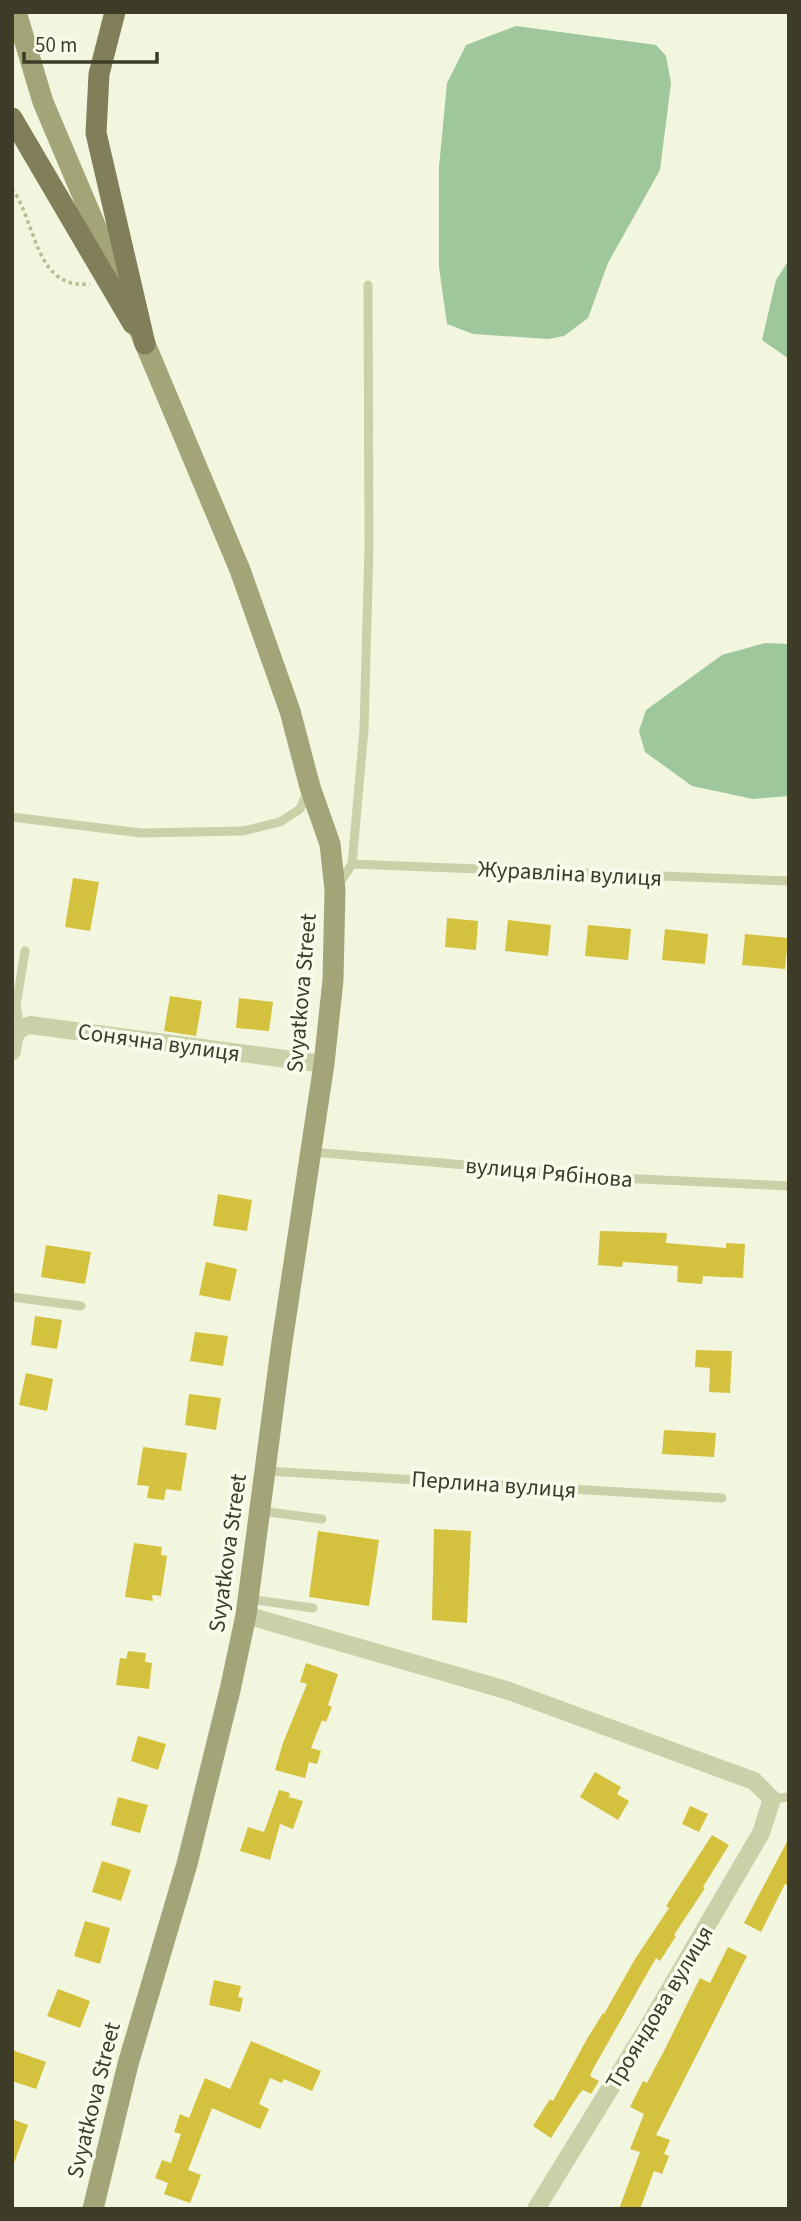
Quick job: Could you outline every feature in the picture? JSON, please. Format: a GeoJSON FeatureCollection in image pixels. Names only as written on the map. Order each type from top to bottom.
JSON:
{"type":"FeatureCollection","features":[{"type":"Feature","properties":{"kind":"main road","name":"Svyatkova Street"},"geometry":{"type":"LineString","coordinates":[[16,12],[43,102],[240,570],[290,711],[310,787],[330,844],[335,890],[333,980],[324,1064],[247,1607],[230,1690],[187,1864],[128,2064],[93,2209]]}},
{"type":"Feature","properties":{"kind":"main road"},"geometry":{"type":"LineString","coordinates":[[115,12],[99,74],[96,133],[145,344]]}},
{"type":"Feature","properties":{"kind":"main road"},"geometry":{"type":"LineString","coordinates":[[12,118],[145,344]]}},
{"type":"Feature","properties":{"kind":"street","name":"Сонячна вулиця"},"geometry":{"type":"LineString","coordinates":[[20,1028],[30,1025],[324,1064]]}},
{"type":"Feature","properties":{"kind":"street"},"geometry":{"type":"LineString","coordinates":[[12,1051],[14,1036],[20,1028]]}},
{"type":"Feature","properties":{"kind":"street"},"geometry":{"type":"LineString","coordinates":[[247,1607],[506,1690],[754,1781],[780,1798]]}},
{"type":"Feature","properties":{"kind":"street","name":"Трояндова вулиця"},"geometry":{"type":"LineString","coordinates":[[536,2209],[646,2030],[780,1798]]}},
{"type":"Feature","properties":{"kind":"lane"},"geometry":{"type":"LineString","coordinates":[[335,890],[352,864],[364,730],[368,586],[369,285]]}},
{"type":"Feature","properties":{"kind":"lane"},"geometry":{"type":"LineString","coordinates":[[12,817],[141,832],[243,831],[280,822],[300,809],[310,787]]}},
{"type":"Feature","properties":{"kind":"lane","name":"Журавліна вулиця"},"geometry":{"type":"LineString","coordinates":[[352,864],[789,881]]}},
{"type":"Feature","properties":{"kind":"lane"},"geometry":{"type":"LineString","coordinates":[[20,1028],[16,1005],[25,951]]}},
{"type":"Feature","properties":{"kind":"lane","name":"вулиця Рябінова"},"geometry":{"type":"LineString","coordinates":[[310,1152],[618,1178],[789,1186]]}},
{"type":"Feature","properties":{"kind":"lane"},"geometry":{"type":"LineString","coordinates":[[12,1297],[81,1306]]}},
{"type":"Feature","properties":{"kind":"lane","name":"Перлина вулиця"},"geometry":{"type":"LineString","coordinates":[[265,1471],[722,1499]]}},
{"type":"Feature","properties":{"kind":"lane"},"geometry":{"type":"LineString","coordinates":[[260,1511],[322,1519]]}},
{"type":"Feature","properties":{"kind":"lane"},"geometry":{"type":"LineString","coordinates":[[247,1607],[313,1608]]}},
{"type":"Feature","properties":{"kind":"path"},"geometry":{"type":"LineString","coordinates":[[12,189],[19,199],[36,246],[51,273],[77,285],[108,282]]}},
{"type":"Feature","properties":{"kind":"green space"},"geometry":{"type":"Polygon","coordinates":[[[516,26],[656,45],[666,56],[671,83],[660,170],[608,263],[588,318],[564,336],[548,339],[473,334],[447,324],[439,267],[439,167],[447,83],[466,45],[516,26]]]}},
{"type":"Feature","properties":{"kind":"green space"},"geometry":{"type":"Polygon","coordinates":[[[789,260],[789,359],[762,340],[776,280],[789,260]]]}},
{"type":"Feature","properties":{"kind":"green space"},"geometry":{"type":"Polygon","coordinates":[[[765,643],[789,644],[789,796],[753,799],[692,786],[645,752],[639,731],[646,710],[722,655],[765,643]]]}},
{"type":"Feature","properties":{"kind":"building"},"geometry":{"type":"Polygon","coordinates":[[[73,878],[99,882],[90,931],[65,927],[73,878]]]}},
{"type":"Feature","properties":{"kind":"building"},"geometry":{"type":"Polygon","coordinates":[[[447,918],[478,921],[476,950],[445,947],[447,918]]]}},
{"type":"Feature","properties":{"kind":"building"},"geometry":{"type":"Polygon","coordinates":[[[508,920],[551,925],[548,956],[505,951],[508,920]]]}},
{"type":"Feature","properties":{"kind":"building"},"geometry":{"type":"Polygon","coordinates":[[[588,925],[631,929],[628,960],[585,956],[588,925]]]}},
{"type":"Feature","properties":{"kind":"building"},"geometry":{"type":"Polygon","coordinates":[[[665,929],[708,934],[705,964],[662,960],[665,929]]]}},
{"type":"Feature","properties":{"kind":"building"},"geometry":{"type":"Polygon","coordinates":[[[745,934],[788,938],[785,969],[742,965],[745,934]]]}},
{"type":"Feature","properties":{"kind":"building"},"geometry":{"type":"Polygon","coordinates":[[[170,996],[202,1001],[196,1036],[164,1031],[170,996]]]}},
{"type":"Feature","properties":{"kind":"building"},"geometry":{"type":"Polygon","coordinates":[[[239,998],[273,1002],[269,1031],[236,1028],[239,998]]]}},
{"type":"Feature","properties":{"kind":"building"},"geometry":{"type":"Polygon","coordinates":[[[218,1194],[252,1200],[247,1231],[213,1226],[218,1194]]]}},
{"type":"Feature","properties":{"kind":"building"},"geometry":{"type":"Polygon","coordinates":[[[600,1231],[667,1233],[666,1243],[726,1248],[726,1243],[745,1244],[743,1278],[703,1276],[702,1284],[677,1282],[678,1266],[623,1262],[622,1267],[598,1265],[600,1231]]]}},
{"type":"Feature","properties":{"kind":"building"},"geometry":{"type":"Polygon","coordinates":[[[46,1245],[91,1252],[85,1284],[41,1277],[46,1245]]]}},
{"type":"Feature","properties":{"kind":"building"},"geometry":{"type":"Polygon","coordinates":[[[206,1262],[237,1269],[230,1301],[199,1295],[206,1262]]]}},
{"type":"Feature","properties":{"kind":"building"},"geometry":{"type":"Polygon","coordinates":[[[35,1316],[62,1320],[57,1349],[31,1345],[35,1316]]]}},
{"type":"Feature","properties":{"kind":"building"},"geometry":{"type":"Polygon","coordinates":[[[195,1332],[228,1336],[223,1366],[190,1361],[195,1332]]]}},
{"type":"Feature","properties":{"kind":"building"},"geometry":{"type":"Polygon","coordinates":[[[696,1350],[732,1351],[730,1393],[709,1392],[710,1368],[695,1367],[696,1350]]]}},
{"type":"Feature","properties":{"kind":"building"},"geometry":{"type":"Polygon","coordinates":[[[26,1373],[53,1379],[47,1411],[19,1405],[26,1373]]]}},
{"type":"Feature","properties":{"kind":"building"},"geometry":{"type":"Polygon","coordinates":[[[189,1394],[221,1398],[216,1430],[185,1425],[189,1394]]]}},
{"type":"Feature","properties":{"kind":"building"},"geometry":{"type":"Polygon","coordinates":[[[664,1430],[716,1433],[714,1457],[662,1454],[664,1430]]]}},
{"type":"Feature","properties":{"kind":"building"},"geometry":{"type":"Polygon","coordinates":[[[143,1447],[187,1453],[181,1491],[166,1489],[164,1500],[147,1498],[149,1486],[137,1485],[143,1447]]]}},
{"type":"Feature","properties":{"kind":"building"},"geometry":{"type":"Polygon","coordinates":[[[434,1529],[471,1531],[467,1623],[432,1620],[434,1529]]]}},
{"type":"Feature","properties":{"kind":"building"},"geometry":{"type":"Polygon","coordinates":[[[318,1531],[379,1540],[369,1606],[309,1597],[318,1531]]]}},
{"type":"Feature","properties":{"kind":"building"},"geometry":{"type":"Polygon","coordinates":[[[134,1543],[162,1547],[161,1555],[167,1556],[161,1596],[152,1595],[153,1601],[125,1597],[134,1543]]]}},
{"type":"Feature","properties":{"kind":"building"},"geometry":{"type":"Polygon","coordinates":[[[128,1651],[146,1653],[145,1662],[152,1663],[149,1689],[116,1685],[120,1658],[126,1659],[128,1651]]]}},
{"type":"Feature","properties":{"kind":"building"},"geometry":{"type":"Polygon","coordinates":[[[306,1663],[338,1674],[328,1705],[332,1707],[326,1722],[322,1720],[311,1748],[321,1751],[317,1764],[309,1762],[305,1778],[275,1770],[307,1684],[300,1682],[306,1663]]]}},
{"type":"Feature","properties":{"kind":"building"},"geometry":{"type":"Polygon","coordinates":[[[138,1736],[166,1744],[158,1770],[131,1761],[138,1736]]]}},
{"type":"Feature","properties":{"kind":"building"},"geometry":{"type":"Polygon","coordinates":[[[595,1772],[621,1787],[617,1794],[629,1801],[618,1820],[580,1797],[595,1772]]]}},
{"type":"Feature","properties":{"kind":"building"},"geometry":{"type":"Polygon","coordinates":[[[279,1790],[290,1793],[286,1805],[289,1797],[303,1801],[293,1829],[280,1824],[270,1860],[240,1851],[248,1827],[264,1832],[279,1790]]]}},
{"type":"Feature","properties":{"kind":"building"},"geometry":{"type":"Polygon","coordinates":[[[118,1797],[148,1805],[140,1833],[111,1825],[118,1797]]]}},
{"type":"Feature","properties":{"kind":"building"},"geometry":{"type":"Polygon","coordinates":[[[690,1806],[708,1814],[699,1832],[682,1824],[690,1806]]]}},
{"type":"Feature","properties":{"kind":"building"},"geometry":{"type":"Polygon","coordinates":[[[712,1835],[729,1845],[660,1961],[656,1958],[593,2069],[590,2076],[599,2081],[591,2094],[583,2090],[579,2094],[551,2138],[533,2126],[550,2099],[553,2101],[635,1959],[669,1908],[666,1906],[712,1835]]]}},
{"type":"Feature","properties":{"kind":"building"},"geometry":{"type":"Polygon","coordinates":[[[789,1838],[789,1886],[785,1884],[761,1932],[744,1923],[789,1838]]]}},
{"type":"Feature","properties":{"kind":"building"},"geometry":{"type":"Polygon","coordinates":[[[102,1861],[131,1870],[121,1901],[92,1892],[102,1861]]]}},
{"type":"Feature","properties":{"kind":"building"},"geometry":{"type":"Polygon","coordinates":[[[85,1921],[110,1928],[100,1964],[74,1956],[85,1921]]]}},
{"type":"Feature","properties":{"kind":"building"},"geometry":{"type":"Polygon","coordinates":[[[728,1947],[747,1956],[656,2135],[670,2140],[664,2154],[669,2156],[662,2174],[654,2171],[640,2209],[619,2209],[640,2152],[630,2149],[644,2114],[630,2107],[643,2081],[647,2083],[700,1978],[710,1983],[728,1947]]]}},
{"type":"Feature","properties":{"kind":"building"},"geometry":{"type":"Polygon","coordinates":[[[214,1980],[241,1986],[238,1997],[243,1998],[240,2012],[209,2005],[214,1980]]]}},
{"type":"Feature","properties":{"kind":"building"},"geometry":{"type":"Polygon","coordinates":[[[58,1989],[90,2001],[80,2028],[47,2016],[58,1989]]]}},
{"type":"Feature","properties":{"kind":"building"},"geometry":{"type":"Polygon","coordinates":[[[251,2041],[321,2071],[312,2091],[284,2079],[282,2083],[270,2078],[259,2104],[269,2109],[260,2129],[212,2108],[188,2170],[201,2175],[190,2203],[164,2194],[168,2183],[155,2178],[162,2160],[171,2163],[181,2134],[174,2132],[180,2114],[189,2118],[205,2078],[230,2089],[251,2041]]]}},
{"type":"Feature","properties":{"kind":"building"},"geometry":{"type":"Polygon","coordinates":[[[12,2050],[46,2062],[36,2089],[12,2081],[12,2050]]]}},
{"type":"Feature","properties":{"kind":"building"},"geometry":{"type":"Polygon","coordinates":[[[12,2119],[28,2125],[14,2163],[12,2163],[12,2119]]]}}]}
